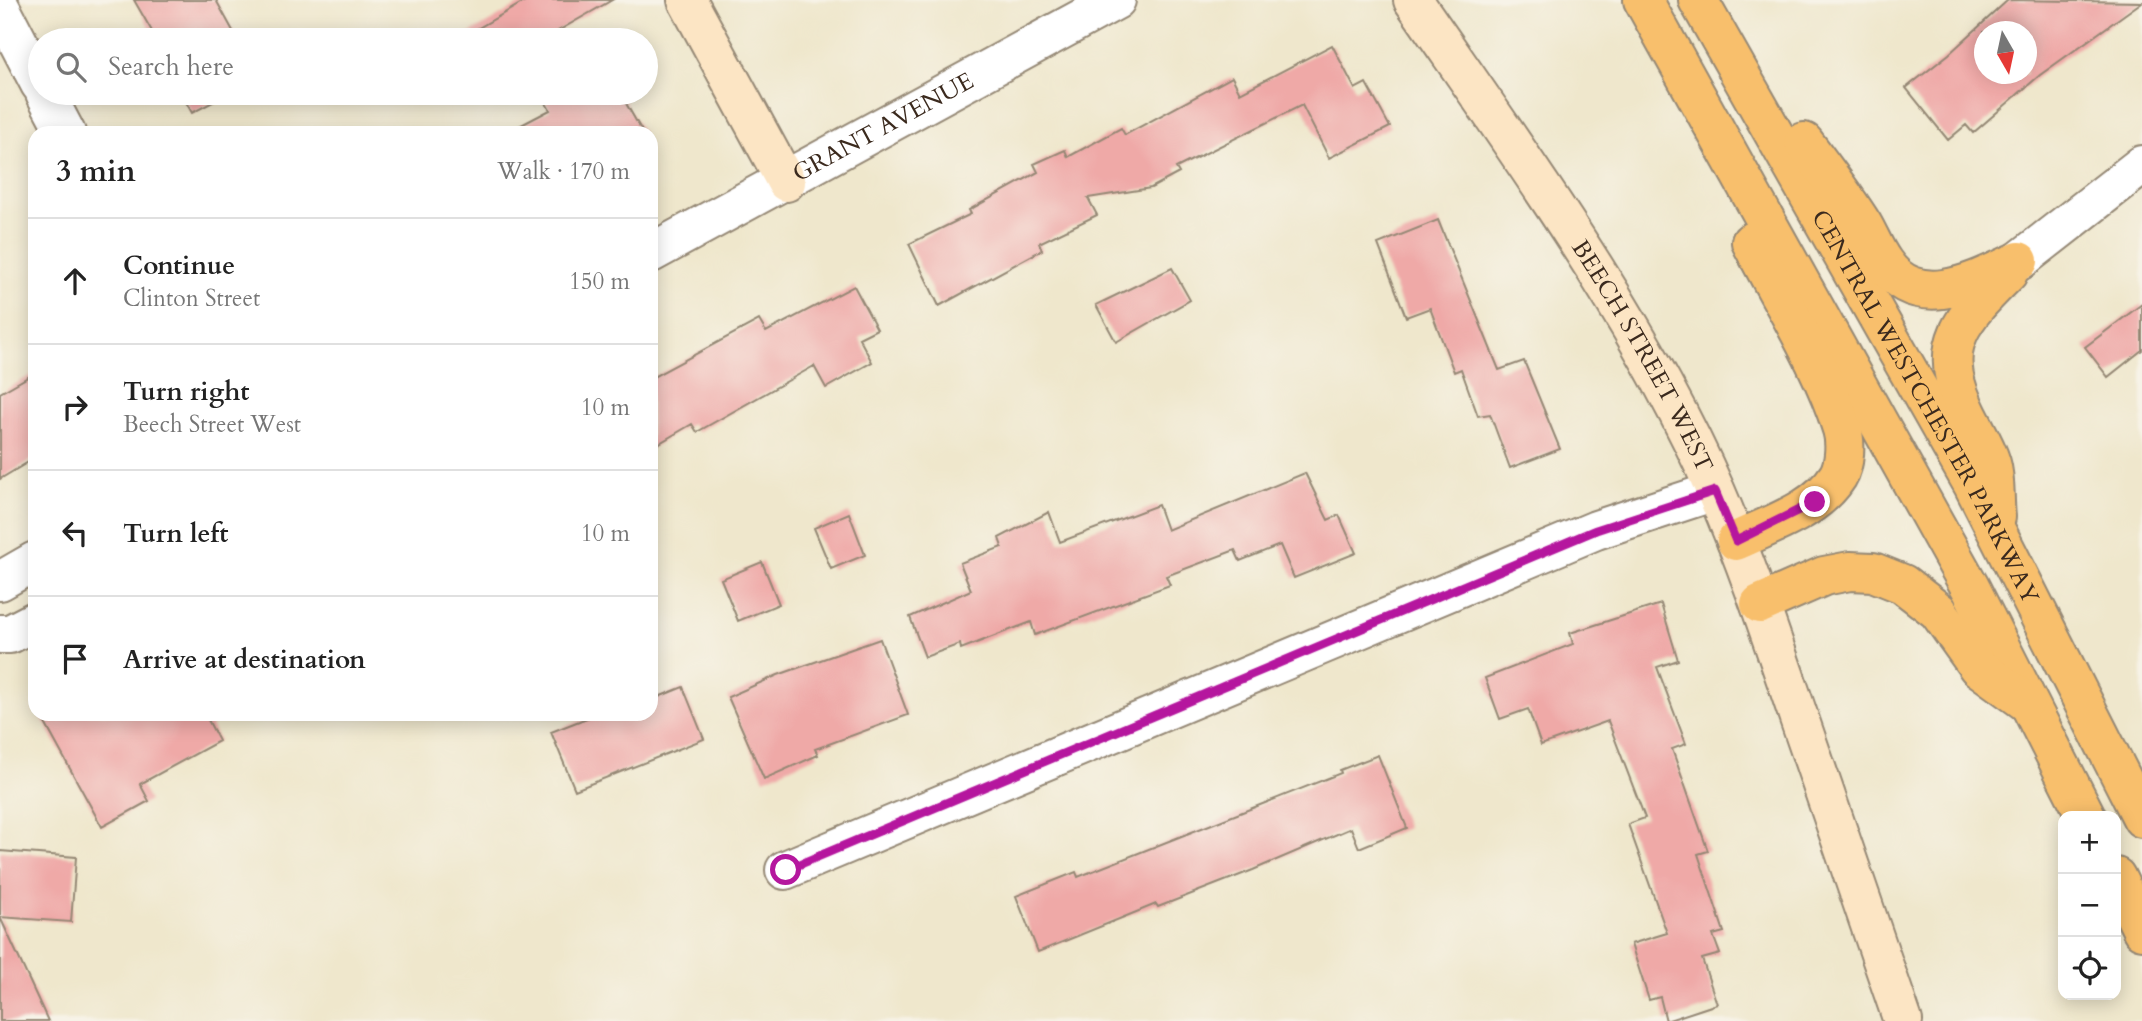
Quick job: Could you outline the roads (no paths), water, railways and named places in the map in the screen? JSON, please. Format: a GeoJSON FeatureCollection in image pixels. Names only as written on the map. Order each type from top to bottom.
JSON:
{"type":"FeatureCollection","features":[{"type":"Feature","properties":{"kind":"main road","name":"CENTRAL WESTCHESTER PARKWAY"},"geometry":{"type":"LineString","coordinates":[[1643,0],[1970,586],[2084,811]]}},
{"type":"Feature","properties":{"kind":"main road","name":"CENTRAL WESTCHESTER PARKWAY"},"geometry":{"type":"LineString","coordinates":[[1698,0],[1893,343],[1997,535],[2142,818]]}},
{"type":"Feature","properties":{"kind":"main road"},"geometry":{"type":"LineString","coordinates":[[1698,0],[1816,158],[1862,224],[1884,264],[1899,278],[1913,287],[1948,290],[1967,285],[2019,261]]}},
{"type":"Feature","properties":{"kind":"main road"},"geometry":{"type":"LineString","coordinates":[[1666,40],[1725,190],[1819,373],[1843,431],[1844,453],[1839,475],[1815,502],[1736,541]]}},
{"type":"Feature","properties":{"kind":"main road"},"geometry":{"type":"LineString","coordinates":[[1997,535],[1992,464],[1962,404],[1950,360],[1954,341],[1966,320],[2019,261]]}},
{"type":"Feature","properties":{"kind":"main road"},"geometry":{"type":"LineString","coordinates":[[1760,604],[1824,576],[1850,571],[1873,572],[1903,584],[1938,611],[1978,667],[2031,705]]}},
{"type":"Feature","properties":{"kind":"main road"},"geometry":{"type":"LineString","coordinates":[[2101,734],[2142,761]]}},
{"type":"Feature","properties":{"kind":"main road"},"geometry":{"type":"LineString","coordinates":[[2121,887],[2142,930]]}},
{"type":"Feature","properties":{"kind":"street"},"geometry":{"type":"LineString","coordinates":[[687,0],[786,181]]}},
{"type":"Feature","properties":{"kind":"street","name":"GRANT AVENUE"},"geometry":{"type":"LineString","coordinates":[[658,250],[1116,0]]}},
{"type":"Feature","properties":{"kind":"street","name":"BEECH STREET WEST"},"geometry":{"type":"LineString","coordinates":[[1413,0],[1524,160],[1618,307],[1715,491],[1760,604],[1903,1021]]}},
{"type":"Feature","properties":{"kind":"street"},"geometry":{"type":"LineString","coordinates":[[0,7],[28,61]]}},
{"type":"Feature","properties":{"kind":"street"},"geometry":{"type":"LineString","coordinates":[[51,105],[62,126]]}},
{"type":"Feature","properties":{"kind":"street"},"geometry":{"type":"LineString","coordinates":[[2019,261],[2142,165]]}},
{"type":"Feature","properties":{"kind":"street"},"geometry":{"type":"LineString","coordinates":[[786,870],[1596,530],[1715,491]]}},
{"type":"Feature","properties":{"kind":"street"},"geometry":{"type":"LineString","coordinates":[[0,581],[28,565]]}},
{"type":"Feature","properties":{"kind":"street"},"geometry":{"type":"LineString","coordinates":[[0,634],[10,634],[28,625]]}}]}
